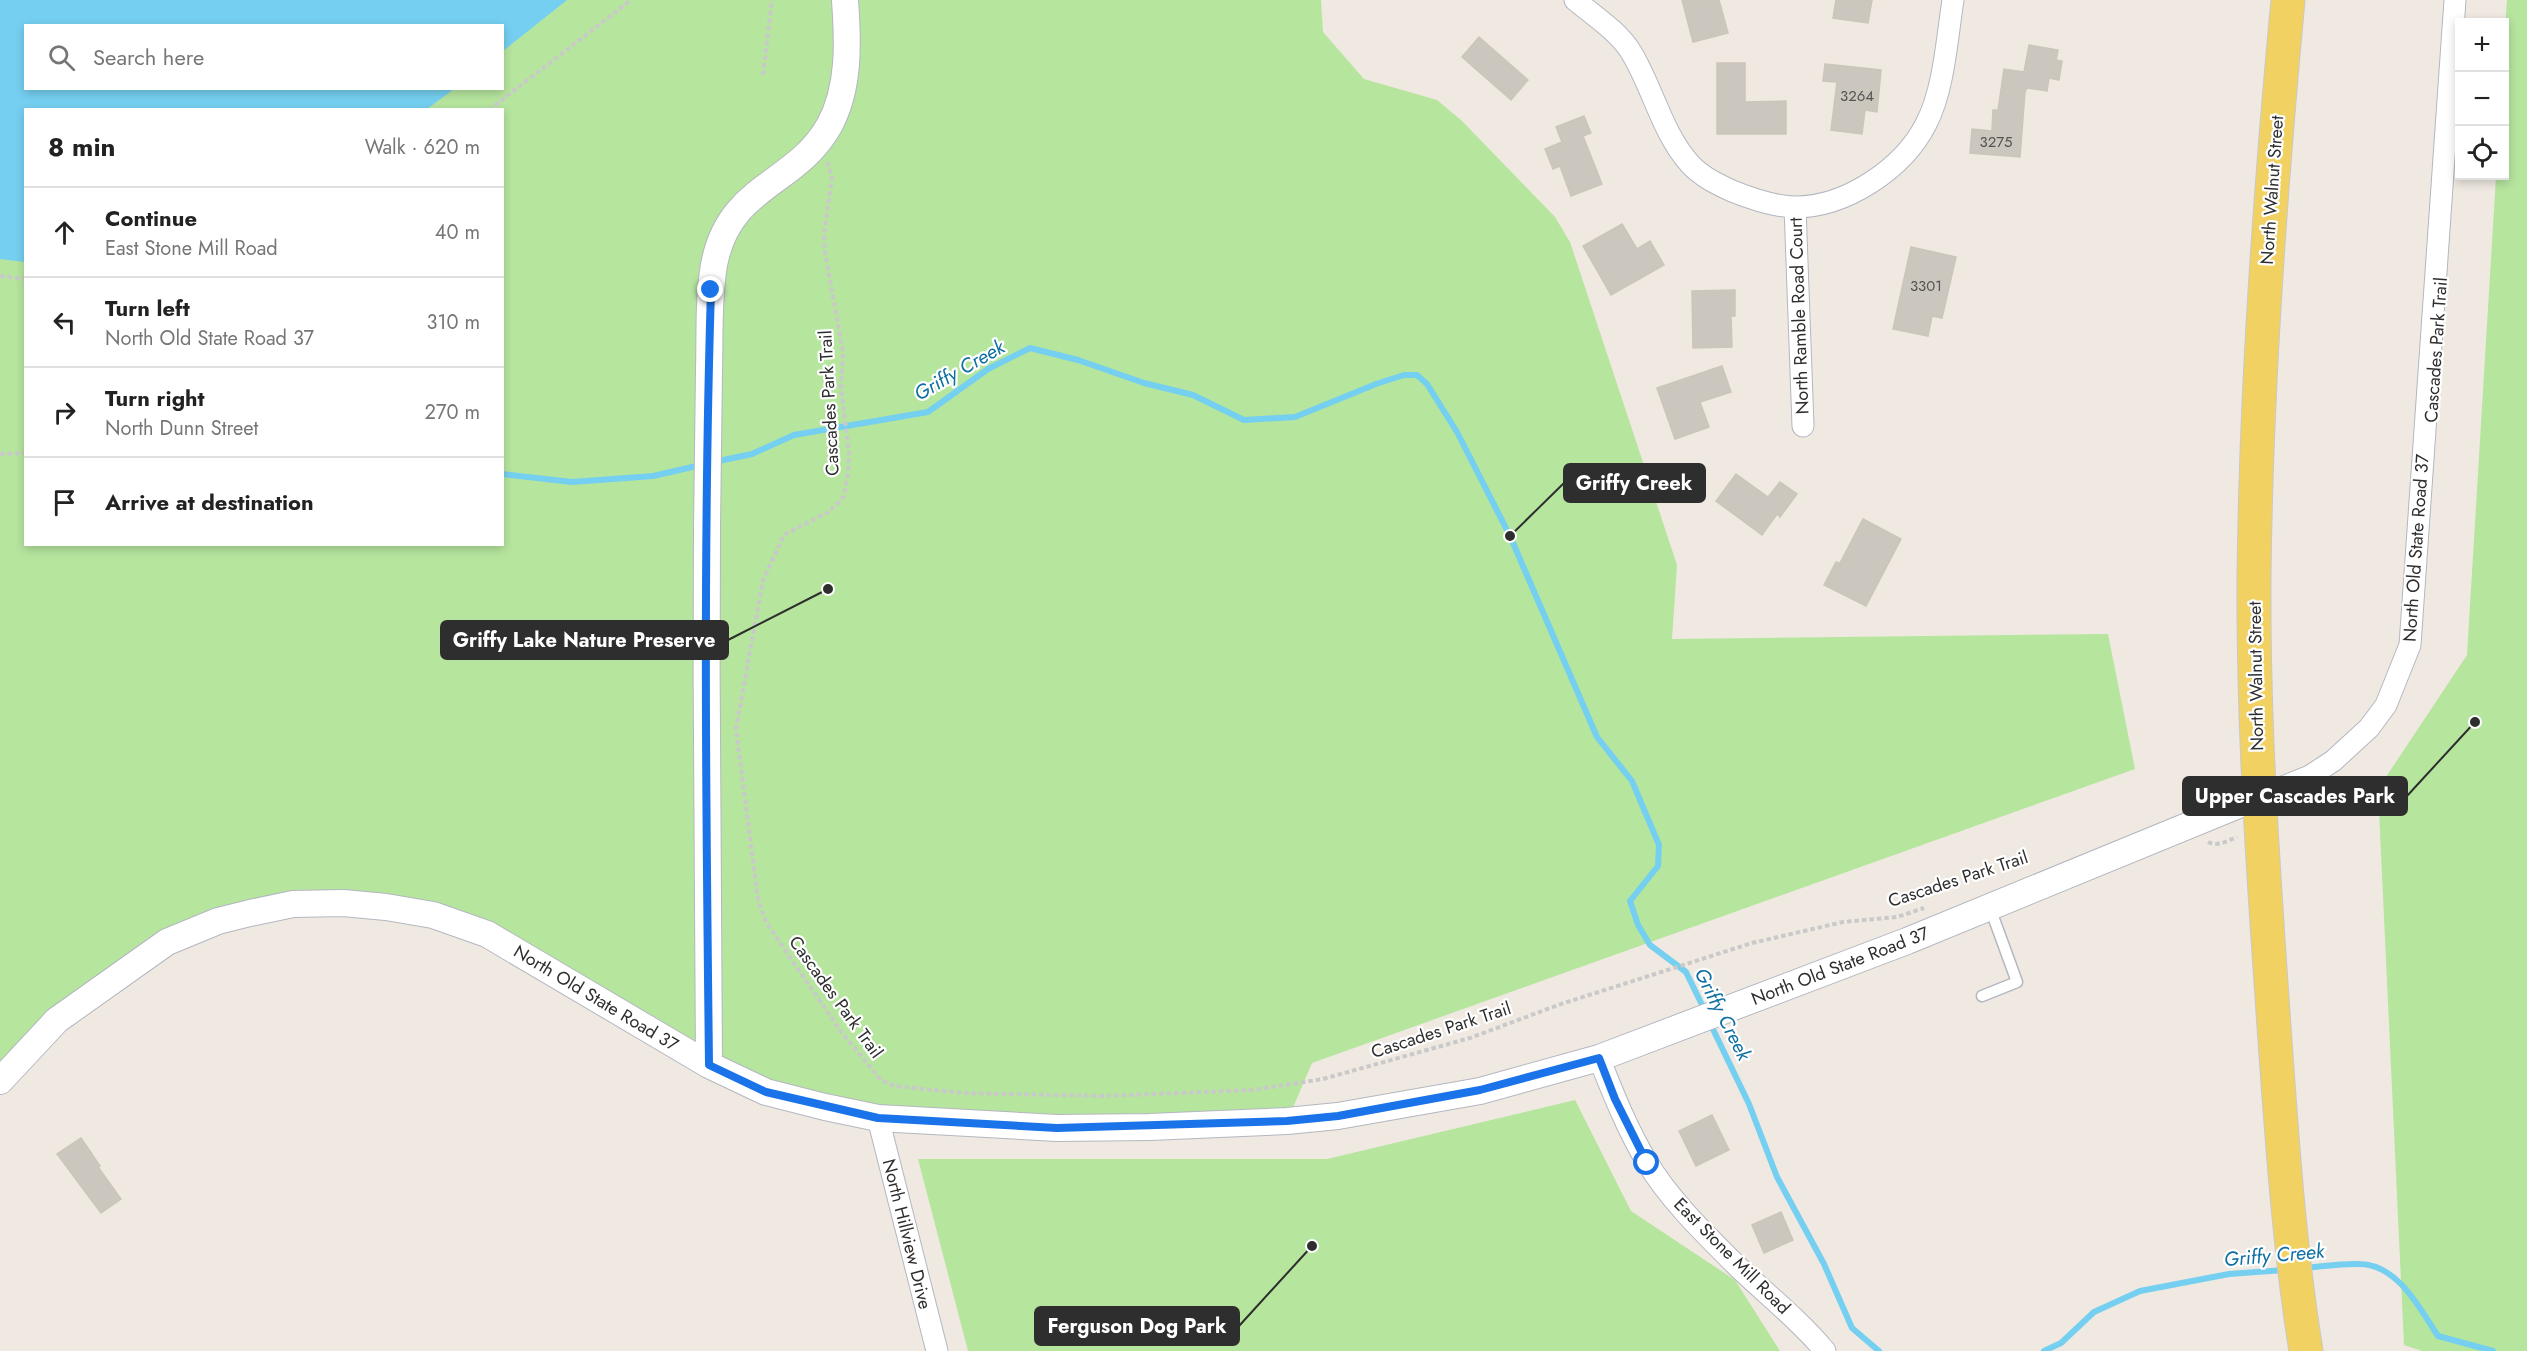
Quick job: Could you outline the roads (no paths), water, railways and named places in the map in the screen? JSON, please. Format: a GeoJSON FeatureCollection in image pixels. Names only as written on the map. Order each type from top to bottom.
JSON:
{"type":"FeatureCollection","features":[{"type":"Feature","properties":{"kind":"main road","name":"North Walnut Street"},"geometry":{"type":"LineString","coordinates":[[2288,0],[2271,182],[2259,388],[2254,578],[2259,812],[2283,1143],[2305,1344]]}},
{"type":"Feature","properties":{"kind":"street"},"geometry":{"type":"LineString","coordinates":[[709,1065],[706,776],[711,290],[721,240],[736,211],[813,146],[828,126],[842,92],[846,59],[844,0]]}},
{"type":"Feature","properties":{"kind":"street"},"geometry":{"type":"LineString","coordinates":[[1575,0],[1626,44],[1674,142],[1692,166],[1705,177],[1747,197],[1768,204],[1795,207],[1822,203],[1847,195],[1868,184],[1887,170],[1915,141],[1926,124],[1934,103],[1953,0]]}},
{"type":"Feature","properties":{"kind":"street","name":"North Old State Road 37"},"geometry":{"type":"LineString","coordinates":[[0,1081],[57,1020],[167,942],[218,921],[250,913],[293,904],[333,903],[386,907],[434,915],[487,934],[709,1065],[766,1092],[878,1118],[1057,1128],[1287,1121],[1338,1116],[1480,1090],[1599,1058],[1990,908],[2194,824],[2259,812],[2333,761],[2369,728],[2386,705],[2410,645],[2454,0]]}},
{"type":"Feature","properties":{"kind":"street","name":"North Ramble Road Court"},"geometry":{"type":"LineString","coordinates":[[1795,207],[1803,426]]}},
{"type":"Feature","properties":{"kind":"street","name":"East Stone Mill Road"},"geometry":{"type":"LineString","coordinates":[[1599,1058],[1615,1099],[1647,1163],[1675,1201],[1734,1263],[1784,1308],[1825,1351]]}},
{"type":"Feature","properties":{"kind":"street","name":"North Hillview Drive"},"geometry":{"type":"LineString","coordinates":[[878,1118],[938,1351]]}},
{"type":"Feature","properties":{"kind":"lane"},"geometry":{"type":"LineString","coordinates":[[1982,996],[2017,982],[1990,908]]}},
{"type":"Feature","properties":{"kind":"water"},"geometry":{"type":"Polygon","coordinates":[[[0,0],[567,0],[504,50],[504,24],[24,24],[24,90],[453,90],[428,108],[24,108],[24,262],[0,259],[0,0]]]}},
{"type":"Feature","properties":{"kind":"waterway","name":"Griffy Creek"},"geometry":{"type":"LineString","coordinates":[[714,462],[752,454],[794,435],[928,412],[988,369],[1030,348],[1078,360],[1144,383],[1193,395],[1244,420],[1295,417],[1376,384],[1404,375],[1417,375],[1427,384],[1457,432],[1510,536],[1597,737],[1632,781],[1659,845],[1658,866],[1630,901],[1638,925],[1650,945],[1686,972],[1705,1011]]}},
{"type":"Feature","properties":{"kind":"waterway","name":"Griffy Creek"},"geometry":{"type":"LineString","coordinates":[[504,474],[572,482],[653,476],[701,465]]}},
{"type":"Feature","properties":{"kind":"waterway","name":"Griffy Creek"},"geometry":{"type":"LineString","coordinates":[[1710,1023],[1749,1104],[1777,1177],[1824,1264],[1852,1328],[1879,1351]]}},
{"type":"Feature","properties":{"kind":"waterway","name":"Griffy Creek"},"geometry":{"type":"LineString","coordinates":[[2303,1268],[2359,1264],[2385,1271],[2415,1301],[2438,1336],[2493,1351]]}},
{"type":"Feature","properties":{"kind":"waterway","name":"Griffy Creek"},"geometry":{"type":"LineString","coordinates":[[2044,1351],[2061,1343],[2094,1312],[2140,1291],[2229,1274],[2284,1270]]}},
{"type":"Feature","properties":{"kind":"place","name":"Griffy Creek"},"geometry":{"type":"Point","coordinates":[1510,536]}},
{"type":"Feature","properties":{"kind":"place","name":"Griffy Lake Nature Preserve"},"geometry":{"type":"Point","coordinates":[828,589]}},
{"type":"Feature","properties":{"kind":"place","name":"Upper Cascades Park"},"geometry":{"type":"Point","coordinates":[2475,722]}},
{"type":"Feature","properties":{"kind":"place","name":"Ferguson Dog Park"},"geometry":{"type":"Point","coordinates":[1312,1246]}}]}
